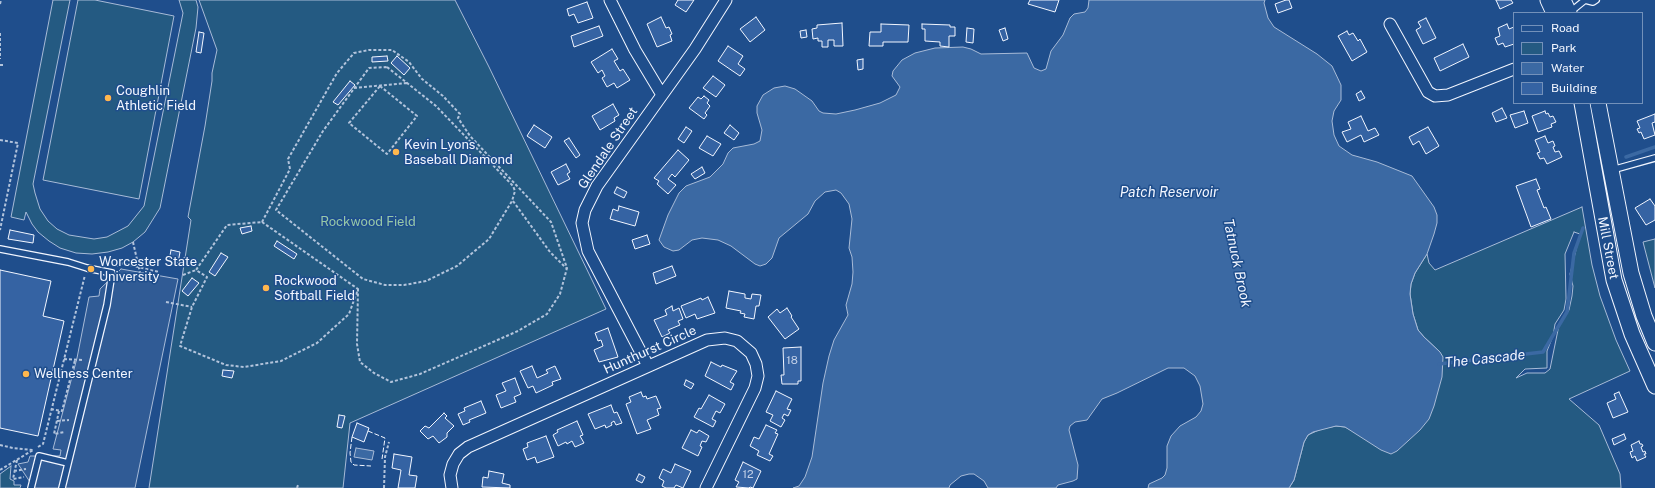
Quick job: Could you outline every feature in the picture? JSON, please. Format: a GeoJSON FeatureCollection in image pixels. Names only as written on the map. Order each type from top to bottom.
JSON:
{"type":"FeatureCollection","features":[{"type":"Feature","properties":{"kind":"main road"},"geometry":{"type":"LineString","coordinates":[[1548,0],[1554,12]]}},
{"type":"Feature","properties":{"kind":"main road"},"geometry":{"type":"LineString","coordinates":[[1563,0],[1569,12]]}},
{"type":"Feature","properties":{"kind":"main road","name":"Mill Street"},"geometry":{"type":"LineString","coordinates":[[1582,104],[1614,280],[1632,334],[1655,386]]}},
{"type":"Feature","properties":{"kind":"main road","name":"Mill Street"},"geometry":{"type":"LineString","coordinates":[[1598,104],[1631,273],[1644,316],[1655,343]]}},
{"type":"Feature","properties":{"kind":"street"},"geometry":{"type":"LineString","coordinates":[[610,0],[635,50],[662,95]]}},
{"type":"Feature","properties":{"kind":"street","name":"Glendale Street"},"geometry":{"type":"LineString","coordinates":[[648,366],[588,251],[582,223],[585,210],[597,186],[695,49],[726,0]]}},
{"type":"Feature","properties":{"kind":"street"},"geometry":{"type":"LineString","coordinates":[[1390,24],[1428,92],[1435,96],[1448,95],[1513,69]]}},
{"type":"Feature","properties":{"kind":"street","name":"Hunthurst Circle"},"geometry":{"type":"LineString","coordinates":[[452,488],[450,476],[453,464],[459,454],[468,447],[648,366],[708,340],[719,337],[737,341],[747,348],[754,358],[758,376],[754,388],[706,488]]}},
{"type":"Feature","properties":{"kind":"lane"},"geometry":{"type":"LineString","coordinates":[[1570,12],[1585,0],[1593,2],[1596,0]]}},
{"type":"Feature","properties":{"kind":"lane"},"geometry":{"type":"LineString","coordinates":[[1612,170],[1655,158]]}},
{"type":"Feature","properties":{"kind":"lane"},"geometry":{"type":"LineString","coordinates":[[0,249],[68,262],[87,268],[112,273],[107,305],[62,488]]}},
{"type":"Feature","properties":{"kind":"lane"},"geometry":{"type":"LineString","coordinates":[[31,488],[39,456],[68,463]]}},
{"type":"Feature","properties":{"kind":"path"},"geometry":{"type":"LineString","coordinates":[[0,4],[1,0]]}},
{"type":"Feature","properties":{"kind":"path"},"geometry":{"type":"LineString","coordinates":[[0,33],[0,59]]}},
{"type":"Feature","properties":{"kind":"path"},"geometry":{"type":"LineString","coordinates":[[262,222],[290,169],[288,159],[336,73],[354,53],[369,50],[392,50],[409,62],[422,79],[443,96],[460,114],[458,118],[470,136],[551,222],[567,268],[560,294],[546,314],[518,331],[420,374],[391,382],[360,362],[357,344],[358,289]]}},
{"type":"Feature","properties":{"kind":"path"},"geometry":{"type":"LineString","coordinates":[[387,67],[407,83],[436,106],[513,186],[515,191],[512,200],[489,239],[457,266],[426,281],[404,285],[385,285],[363,279],[276,210],[323,130],[369,68],[387,67]]}},
{"type":"Feature","properties":{"kind":"path"},"geometry":{"type":"LineString","coordinates":[[354,88],[407,83]]}},
{"type":"Feature","properties":{"kind":"path"},"geometry":{"type":"LineString","coordinates":[[380,86],[417,116],[387,154],[349,123],[380,86]]}},
{"type":"Feature","properties":{"kind":"path"},"geometry":{"type":"LineString","coordinates":[[0,140],[18,143],[0,230]]}},
{"type":"Feature","properties":{"kind":"path"},"geometry":{"type":"LineString","coordinates":[[512,200],[550,252],[567,268]]}},
{"type":"Feature","properties":{"kind":"path"},"geometry":{"type":"LineString","coordinates":[[183,275],[196,270],[226,225],[262,222],[358,289]]}},
{"type":"Feature","properties":{"kind":"path"},"geometry":{"type":"LineString","coordinates":[[133,242],[141,277]]}},
{"type":"Feature","properties":{"kind":"path"},"geometry":{"type":"LineString","coordinates":[[116,266],[121,263],[159,272]]}},
{"type":"Feature","properties":{"kind":"path"},"geometry":{"type":"LineString","coordinates":[[0,470],[43,444],[87,268]]}},
{"type":"Feature","properties":{"kind":"path"},"geometry":{"type":"LineString","coordinates":[[196,270],[207,277],[192,307],[180,346],[226,365],[244,367],[281,360],[317,343],[349,314],[358,289]]}},
{"type":"Feature","properties":{"kind":"path"},"geometry":{"type":"LineString","coordinates":[[166,302],[192,307]]}},
{"type":"Feature","properties":{"kind":"path"},"geometry":{"type":"LineString","coordinates":[[64,359],[82,360]]}},
{"type":"Feature","properties":{"kind":"path"},"geometry":{"type":"LineString","coordinates":[[65,432],[54,434],[59,411],[62,411],[74,360]]}},
{"type":"Feature","properties":{"kind":"path"},"geometry":{"type":"LineString","coordinates":[[52,409],[59,411]]}},
{"type":"Feature","properties":{"kind":"path"},"geometry":{"type":"LineString","coordinates":[[57,421],[69,420]]}},
{"type":"Feature","properties":{"kind":"path"},"geometry":{"type":"LineString","coordinates":[[384,488],[385,457],[388,442]]}},
{"type":"Feature","properties":{"kind":"path"},"geometry":{"type":"LineString","coordinates":[[0,445],[34,450]]}},
{"type":"Feature","properties":{"kind":"path"},"geometry":{"type":"LineString","coordinates":[[17,460],[13,479],[24,477]]}},
{"type":"Feature","properties":{"kind":"path"},"geometry":{"type":"LineString","coordinates":[[14,471],[26,469]]}},
{"type":"Feature","properties":{"kind":"green space"},"geometry":{"type":"Polygon","coordinates":[[[53,0],[70,0],[33,184],[40,209],[48,221],[57,229],[69,235],[94,239],[107,237],[128,226],[144,206],[183,13],[179,0],[196,0],[198,7],[196,28],[160,208],[145,232],[133,242],[122,248],[108,252],[92,254],[76,253],[60,248],[38,232],[26,212],[24,220],[11,217],[53,0]]]}},
{"type":"Feature","properties":{"kind":"green space","name":"Coughlin Athletic Field"},"geometry":{"type":"Polygon","coordinates":[[[78,0],[95,0],[174,16],[139,199],[43,180],[78,0]]]}},
{"type":"Feature","properties":{"kind":"green space","name":"Rockwood Field"},"geometry":{"type":"Polygon","coordinates":[[[199,0],[455,0],[606,309],[350,423],[343,488],[149,488],[191,220],[188,217],[217,50],[199,0]]]}},
{"type":"Feature","properties":{"kind":"green space"},"geometry":{"type":"Polygon","coordinates":[[[1582,207],[1592,265],[1600,296],[1616,340],[1630,371],[1569,399],[1599,425],[1620,474],[1621,488],[1289,488],[1294,480],[1304,442],[1308,435],[1321,429],[1336,426],[1345,427],[1355,432],[1440,352],[1418,330],[1413,314],[1410,294],[1411,284],[1415,273],[1427,254],[1429,263],[1435,270],[1582,207]],[[1574,232],[1565,254],[1566,299],[1564,310],[1555,324],[1553,336],[1547,351],[1547,368],[1525,369],[1516,378],[1527,373],[1545,373],[1550,369],[1559,325],[1569,310],[1573,286],[1570,274],[1580,234],[1574,232]]]}},
{"type":"Feature","properties":{"kind":"green space"},"geometry":{"type":"Polygon","coordinates":[[[1655,239],[1655,288],[1643,242],[1655,239]]]}},
{"type":"Feature","properties":{"kind":"green space"},"geometry":{"type":"Polygon","coordinates":[[[11,466],[10,479],[14,481],[14,485],[21,485],[20,488],[0,488],[0,474],[11,466]]]}},
{"type":"Feature","properties":{"kind":"shaded area"},"geometry":{"type":"Polygon","coordinates":[[[121,269],[178,279],[135,488],[34,488],[18,464],[28,462],[30,456],[60,456],[61,450],[53,449],[77,358],[89,297],[99,296],[100,289],[121,269]]]}},
{"type":"Feature","properties":{"kind":"water","name":"Patch Reservoir"},"geometry":{"type":"Polygon","coordinates":[[[1089,0],[1265,0],[1264,3],[1268,18],[1274,27],[1317,54],[1332,66],[1341,85],[1341,100],[1334,111],[1332,121],[1334,135],[1339,146],[1352,155],[1377,162],[1412,176],[1434,207],[1437,215],[1437,223],[1434,234],[1427,254],[1415,273],[1411,284],[1410,294],[1413,314],[1418,330],[1443,357],[1442,377],[1429,419],[1420,430],[1397,451],[1391,454],[1381,450],[1345,427],[1336,426],[1313,432],[1308,435],[1304,442],[1294,480],[1289,488],[1148,488],[1149,484],[1165,475],[1167,468],[1167,446],[1171,436],[1180,426],[1196,417],[1201,411],[1203,404],[1200,386],[1195,376],[1184,368],[1168,368],[1102,399],[1087,420],[1075,422],[1070,426],[1069,430],[1078,465],[1077,479],[1058,485],[1056,488],[988,488],[984,481],[974,474],[969,474],[961,476],[950,485],[949,488],[793,488],[799,486],[805,477],[812,457],[823,383],[829,356],[834,340],[848,315],[846,305],[852,284],[853,272],[852,257],[849,248],[852,219],[849,204],[841,193],[836,190],[825,192],[815,201],[808,214],[779,238],[772,258],[766,264],[760,266],[731,246],[718,240],[702,238],[692,240],[679,250],[673,251],[664,247],[659,240],[668,215],[679,193],[686,186],[710,177],[723,164],[728,153],[733,148],[754,144],[760,141],[762,130],[757,113],[757,106],[763,95],[774,88],[785,86],[795,89],[812,101],[819,111],[823,113],[836,114],[880,103],[896,95],[900,87],[892,76],[893,71],[902,60],[915,53],[935,48],[963,47],[981,54],[1027,53],[1034,68],[1041,71],[1046,69],[1051,51],[1063,35],[1070,18],[1074,14],[1085,12],[1088,8],[1089,0]]]}},
{"type":"Feature","properties":{"kind":"water"},"geometry":{"type":"Polygon","coordinates":[[[356,448],[374,451],[372,460],[354,457],[356,448]]]}},
{"type":"Feature","properties":{"kind":"building"},"geometry":{"type":"Polygon","coordinates":[[[678,0],[694,0],[686,12],[675,5],[678,0]]]}},
{"type":"Feature","properties":{"kind":"building"},"geometry":{"type":"Polygon","coordinates":[[[1030,0],[1059,0],[1055,12],[1028,4],[1030,0]]]}},
{"type":"Feature","properties":{"kind":"building"},"geometry":{"type":"Polygon","coordinates":[[[1289,0],[1292,8],[1278,13],[1275,4],[1289,0]]]}},
{"type":"Feature","properties":{"kind":"building"},"geometry":{"type":"Polygon","coordinates":[[[1496,0],[1511,0],[1513,3],[1500,9],[1496,0]]]}},
{"type":"Feature","properties":{"kind":"building"},"geometry":{"type":"Polygon","coordinates":[[[587,2],[593,18],[578,23],[574,14],[569,16],[567,9],[587,2]]]}},
{"type":"Feature","properties":{"kind":"building"},"geometry":{"type":"Polygon","coordinates":[[[661,17],[666,28],[669,27],[672,34],[670,35],[672,41],[657,47],[647,24],[661,17]]]}},
{"type":"Feature","properties":{"kind":"building"},"geometry":{"type":"Polygon","coordinates":[[[756,17],[765,30],[750,42],[740,29],[756,17]]]}},
{"type":"Feature","properties":{"kind":"building"},"geometry":{"type":"Polygon","coordinates":[[[1426,18],[1436,38],[1423,44],[1416,30],[1421,27],[1418,22],[1426,18]]]}},
{"type":"Feature","properties":{"kind":"building"},"geometry":{"type":"Polygon","coordinates":[[[842,23],[843,46],[834,46],[834,40],[828,40],[828,47],[822,47],[822,41],[818,41],[818,38],[813,39],[812,29],[817,28],[817,25],[842,23]]]}},
{"type":"Feature","properties":{"kind":"building"},"geometry":{"type":"Polygon","coordinates":[[[881,24],[909,25],[908,42],[883,42],[883,46],[869,46],[870,32],[881,32],[881,24]]]}},
{"type":"Feature","properties":{"kind":"building"},"geometry":{"type":"Polygon","coordinates":[[[922,24],[950,25],[950,27],[955,27],[955,36],[949,36],[949,47],[940,46],[940,42],[925,41],[925,29],[922,29],[922,24]]]}},
{"type":"Feature","properties":{"kind":"building"},"geometry":{"type":"Polygon","coordinates":[[[1507,24],[1509,29],[1513,27],[1513,44],[1505,47],[1503,43],[1498,45],[1495,38],[1500,36],[1498,28],[1507,24]]]}},
{"type":"Feature","properties":{"kind":"building"},"geometry":{"type":"Polygon","coordinates":[[[599,26],[603,36],[574,47],[571,36],[599,26]]]}},
{"type":"Feature","properties":{"kind":"building"},"geometry":{"type":"Polygon","coordinates":[[[967,28],[974,29],[973,43],[966,42],[967,28]]]}},
{"type":"Feature","properties":{"kind":"building"},"geometry":{"type":"Polygon","coordinates":[[[1005,28],[1008,39],[1003,41],[999,30],[1005,28]]]}},
{"type":"Feature","properties":{"kind":"building"},"geometry":{"type":"Polygon","coordinates":[[[806,30],[807,37],[801,38],[800,31],[806,30]]]}},
{"type":"Feature","properties":{"kind":"building"},"geometry":{"type":"Polygon","coordinates":[[[1347,31],[1349,35],[1353,33],[1358,41],[1360,39],[1367,52],[1352,61],[1338,36],[1347,31]]]}},
{"type":"Feature","properties":{"kind":"building"},"geometry":{"type":"Polygon","coordinates":[[[199,32],[204,33],[201,53],[196,52],[199,32]]]}},
{"type":"Feature","properties":{"kind":"building"},"geometry":{"type":"Polygon","coordinates":[[[1463,44],[1469,57],[1440,71],[1434,58],[1463,44]]]}},
{"type":"Feature","properties":{"kind":"building"},"geometry":{"type":"Polygon","coordinates":[[[728,46],[743,56],[738,64],[745,69],[740,76],[718,61],[728,46]]]}},
{"type":"Feature","properties":{"kind":"building"},"geometry":{"type":"Polygon","coordinates":[[[612,49],[618,59],[614,61],[620,71],[623,69],[630,80],[617,88],[614,83],[607,87],[602,78],[605,76],[602,70],[598,73],[591,62],[612,49]]]}},
{"type":"Feature","properties":{"kind":"building"},"geometry":{"type":"Polygon","coordinates":[[[387,56],[388,61],[372,62],[372,57],[387,56]]]}},
{"type":"Feature","properties":{"kind":"building"},"geometry":{"type":"Polygon","coordinates":[[[397,56],[410,68],[404,75],[391,63],[397,56]]]}},
{"type":"Feature","properties":{"kind":"building"},"geometry":{"type":"Polygon","coordinates":[[[863,59],[863,69],[858,70],[857,60],[863,59]]]}},
{"type":"Feature","properties":{"kind":"building"},"geometry":{"type":"Polygon","coordinates":[[[713,76],[725,85],[716,97],[703,88],[713,76]]]}},
{"type":"Feature","properties":{"kind":"building"},"geometry":{"type":"Polygon","coordinates":[[[350,81],[355,85],[338,105],[333,102],[350,81]]]}},
{"type":"Feature","properties":{"kind":"building"},"geometry":{"type":"Polygon","coordinates":[[[1361,91],[1365,98],[1359,101],[1356,94],[1361,91]]]}},
{"type":"Feature","properties":{"kind":"building"},"geometry":{"type":"Polygon","coordinates":[[[704,96],[709,100],[707,103],[710,106],[705,113],[707,115],[704,119],[689,108],[698,97],[701,99],[704,96]]]}},
{"type":"Feature","properties":{"kind":"building"},"geometry":{"type":"Polygon","coordinates":[[[613,104],[619,115],[614,118],[615,121],[600,130],[592,116],[613,104]]]}},
{"type":"Feature","properties":{"kind":"building"},"geometry":{"type":"Polygon","coordinates":[[[1502,108],[1507,118],[1496,122],[1492,113],[1502,108]]]}},
{"type":"Feature","properties":{"kind":"building"},"geometry":{"type":"Polygon","coordinates":[[[1524,111],[1528,123],[1515,128],[1510,115],[1524,111]]]}},
{"type":"Feature","properties":{"kind":"building"},"geometry":{"type":"Polygon","coordinates":[[[1545,111],[1550,117],[1553,116],[1556,122],[1551,124],[1552,127],[1538,132],[1532,116],[1545,111]]]}},
{"type":"Feature","properties":{"kind":"building"},"geometry":{"type":"Polygon","coordinates":[[[1655,114],[1655,122],[1652,123],[1655,135],[1644,139],[1641,132],[1639,133],[1637,129],[1640,128],[1637,121],[1655,114]]]}},
{"type":"Feature","properties":{"kind":"building"},"geometry":{"type":"Polygon","coordinates":[[[1361,116],[1368,131],[1375,128],[1379,135],[1364,142],[1361,135],[1347,142],[1342,132],[1351,129],[1348,122],[1361,116]]]}},
{"type":"Feature","properties":{"kind":"building"},"geometry":{"type":"Polygon","coordinates":[[[534,125],[552,137],[545,148],[527,136],[534,125]]]}},
{"type":"Feature","properties":{"kind":"building"},"geometry":{"type":"Polygon","coordinates":[[[730,125],[739,133],[734,140],[724,133],[730,125]]]}},
{"type":"Feature","properties":{"kind":"building"},"geometry":{"type":"Polygon","coordinates":[[[686,127],[692,131],[684,143],[678,139],[686,127]]]}},
{"type":"Feature","properties":{"kind":"building"},"geometry":{"type":"Polygon","coordinates":[[[1428,127],[1439,146],[1426,154],[1419,141],[1413,145],[1409,137],[1428,127]]]}},
{"type":"Feature","properties":{"kind":"building"},"geometry":{"type":"Polygon","coordinates":[[[707,136],[721,144],[713,156],[699,148],[707,136]]]}},
{"type":"Feature","properties":{"kind":"building"},"geometry":{"type":"Polygon","coordinates":[[[1545,136],[1548,143],[1553,141],[1555,152],[1559,151],[1562,157],[1547,164],[1544,158],[1540,159],[1537,153],[1540,152],[1535,140],[1545,136]]]}},
{"type":"Feature","properties":{"kind":"building"},"geometry":{"type":"Polygon","coordinates":[[[569,138],[580,155],[576,158],[564,141],[569,138]]]}},
{"type":"Feature","properties":{"kind":"building"},"geometry":{"type":"Polygon","coordinates":[[[678,150],[689,160],[675,177],[672,174],[668,179],[676,185],[668,194],[657,184],[659,181],[654,178],[678,150]]]}},
{"type":"Feature","properties":{"kind":"building"},"geometry":{"type":"Polygon","coordinates":[[[566,164],[570,172],[567,174],[570,179],[558,185],[551,172],[566,164]]]}},
{"type":"Feature","properties":{"kind":"building"},"geometry":{"type":"Polygon","coordinates":[[[702,167],[705,173],[695,179],[691,174],[702,167]]]}},
{"type":"Feature","properties":{"kind":"building"},"geometry":{"type":"Polygon","coordinates":[[[1536,179],[1540,189],[1537,190],[1544,208],[1546,207],[1551,219],[1531,227],[1516,186],[1536,179]]]}},
{"type":"Feature","properties":{"kind":"building"},"geometry":{"type":"Polygon","coordinates":[[[617,187],[627,192],[624,198],[614,193],[617,187]]]}},
{"type":"Feature","properties":{"kind":"building"},"geometry":{"type":"Polygon","coordinates":[[[1650,199],[1655,206],[1655,220],[1646,225],[1635,208],[1650,199]]]}},
{"type":"Feature","properties":{"kind":"building"},"geometry":{"type":"Polygon","coordinates":[[[619,206],[639,212],[635,226],[610,219],[613,209],[618,211],[619,206]]]}},
{"type":"Feature","properties":{"kind":"building"},"geometry":{"type":"Polygon","coordinates":[[[251,226],[252,231],[242,234],[240,228],[251,226]]]}},
{"type":"Feature","properties":{"kind":"building"},"geometry":{"type":"Polygon","coordinates":[[[10,230],[34,235],[33,243],[8,239],[10,230]]]}},
{"type":"Feature","properties":{"kind":"building"},"geometry":{"type":"Polygon","coordinates":[[[647,235],[650,244],[635,249],[632,240],[647,235]]]}},
{"type":"Feature","properties":{"kind":"building"},"geometry":{"type":"Polygon","coordinates":[[[277,241],[297,254],[294,259],[274,246],[277,241]]]}},
{"type":"Feature","properties":{"kind":"building"},"geometry":{"type":"Polygon","coordinates":[[[171,250],[180,252],[178,263],[169,261],[171,250]]]}},
{"type":"Feature","properties":{"kind":"building"},"geometry":{"type":"Polygon","coordinates":[[[221,253],[228,257],[215,276],[209,272],[221,253]]]}},
{"type":"Feature","properties":{"kind":"building"},"geometry":{"type":"Polygon","coordinates":[[[184,258],[194,261],[193,265],[182,262],[184,258]]]}},
{"type":"Feature","properties":{"kind":"building"},"geometry":{"type":"Polygon","coordinates":[[[672,266],[676,276],[656,284],[653,273],[672,266]]]}},
{"type":"Feature","properties":{"kind":"building","name":"Wellness Center"},"geometry":{"type":"Polygon","coordinates":[[[0,270],[51,281],[43,316],[64,321],[38,436],[0,428],[0,270]]]}},
{"type":"Feature","properties":{"kind":"building"},"geometry":{"type":"Polygon","coordinates":[[[192,278],[199,283],[188,296],[182,291],[192,278]]]}},
{"type":"Feature","properties":{"kind":"building"},"geometry":{"type":"Polygon","coordinates":[[[729,291],[745,294],[745,298],[751,299],[752,294],[761,295],[759,306],[756,306],[754,319],[744,317],[745,314],[740,313],[741,311],[726,308],[729,291]]]}},
{"type":"Feature","properties":{"kind":"building"},"geometry":{"type":"Polygon","coordinates":[[[708,297],[715,313],[697,319],[695,314],[686,318],[681,306],[701,298],[702,300],[708,297]]]}},
{"type":"Feature","properties":{"kind":"building"},"geometry":{"type":"Polygon","coordinates":[[[672,306],[673,311],[679,308],[683,319],[678,321],[680,325],[668,330],[670,333],[662,337],[654,320],[667,315],[665,310],[672,306]]]}},
{"type":"Feature","properties":{"kind":"building"},"geometry":{"type":"Polygon","coordinates":[[[787,308],[799,329],[785,339],[768,317],[777,309],[780,313],[787,308]]]}},
{"type":"Feature","properties":{"kind":"building"},"geometry":{"type":"Polygon","coordinates":[[[608,328],[618,357],[599,362],[594,350],[603,346],[601,340],[598,341],[595,333],[608,328]]]}},
{"type":"Feature","properties":{"kind":"building"},"geometry":{"type":"Polygon","coordinates":[[[801,347],[801,381],[798,381],[798,384],[782,384],[781,375],[784,375],[783,348],[801,347]]]}},
{"type":"Feature","properties":{"kind":"building"},"geometry":{"type":"Polygon","coordinates":[[[711,362],[721,367],[722,365],[737,371],[730,382],[734,384],[731,390],[705,376],[711,362]]]}},
{"type":"Feature","properties":{"kind":"building"},"geometry":{"type":"Polygon","coordinates":[[[532,366],[537,378],[548,373],[546,370],[555,366],[561,379],[552,382],[553,385],[536,393],[533,386],[528,388],[520,371],[532,366]]]}},
{"type":"Feature","properties":{"kind":"building"},"geometry":{"type":"Polygon","coordinates":[[[223,370],[234,371],[232,378],[222,376],[223,370]]]}},
{"type":"Feature","properties":{"kind":"building"},"geometry":{"type":"Polygon","coordinates":[[[515,378],[521,394],[514,397],[516,402],[501,408],[496,395],[506,391],[502,383],[515,378]]]}},
{"type":"Feature","properties":{"kind":"building"},"geometry":{"type":"Polygon","coordinates":[[[686,380],[694,384],[691,389],[684,385],[686,380]]]}},
{"type":"Feature","properties":{"kind":"building"},"geometry":{"type":"Polygon","coordinates":[[[776,391],[792,399],[787,409],[791,410],[788,416],[784,414],[782,418],[785,420],[781,427],[770,421],[773,415],[766,412],[776,391]]]}},
{"type":"Feature","properties":{"kind":"building"},"geometry":{"type":"Polygon","coordinates":[[[641,392],[643,397],[646,396],[647,399],[656,396],[661,408],[657,409],[659,415],[647,420],[651,429],[637,434],[626,404],[631,402],[629,397],[641,392]]]}},
{"type":"Feature","properties":{"kind":"building"},"geometry":{"type":"Polygon","coordinates":[[[1619,392],[1628,412],[1613,418],[1607,403],[1616,399],[1614,394],[1619,392]]]}},
{"type":"Feature","properties":{"kind":"building"},"geometry":{"type":"Polygon","coordinates":[[[709,395],[725,404],[720,413],[716,411],[712,419],[716,421],[713,427],[694,417],[699,408],[701,409],[709,395]]]}},
{"type":"Feature","properties":{"kind":"building"},"geometry":{"type":"Polygon","coordinates":[[[481,401],[486,413],[469,420],[470,422],[463,425],[458,414],[465,411],[464,408],[481,401]]]}},
{"type":"Feature","properties":{"kind":"building"},"geometry":{"type":"Polygon","coordinates":[[[611,405],[614,413],[617,412],[622,423],[616,425],[614,421],[611,423],[612,425],[606,428],[605,425],[595,429],[588,414],[611,405]]]}},
{"type":"Feature","properties":{"kind":"building"},"geometry":{"type":"Polygon","coordinates":[[[444,413],[447,416],[445,418],[454,426],[447,433],[447,437],[439,443],[433,436],[428,439],[420,431],[425,426],[429,428],[444,413]]]}},
{"type":"Feature","properties":{"kind":"building"},"geometry":{"type":"Polygon","coordinates":[[[339,415],[345,416],[342,428],[337,427],[339,415]]]}},
{"type":"Feature","properties":{"kind":"building"},"geometry":{"type":"Polygon","coordinates":[[[577,421],[583,435],[580,436],[584,443],[575,447],[572,441],[558,446],[553,435],[558,432],[557,430],[577,421]]]}},
{"type":"Feature","properties":{"kind":"building"},"geometry":{"type":"Polygon","coordinates":[[[357,423],[369,428],[364,442],[352,437],[357,423]]]}},
{"type":"Feature","properties":{"kind":"building"},"geometry":{"type":"Polygon","coordinates":[[[766,425],[777,430],[775,433],[778,434],[769,454],[773,456],[770,461],[757,455],[759,451],[750,446],[754,437],[759,439],[766,425]]]}},
{"type":"Feature","properties":{"kind":"building"},"geometry":{"type":"Polygon","coordinates":[[[691,430],[697,433],[699,430],[709,436],[706,442],[702,441],[700,446],[702,447],[698,456],[682,448],[691,430]]]}},
{"type":"Feature","properties":{"kind":"building"},"geometry":{"type":"Polygon","coordinates":[[[1624,434],[1626,439],[1614,445],[1612,439],[1624,434]]]}},
{"type":"Feature","properties":{"kind":"building"},"geometry":{"type":"Polygon","coordinates":[[[546,436],[554,457],[537,463],[535,457],[527,460],[523,449],[528,447],[527,443],[546,436]]]}},
{"type":"Feature","properties":{"kind":"building"},"geometry":{"type":"Polygon","coordinates":[[[1639,441],[1643,446],[1641,447],[1643,452],[1645,451],[1646,454],[1644,454],[1646,457],[1637,461],[1635,456],[1632,458],[1630,452],[1633,451],[1631,445],[1639,441]]]}},
{"type":"Feature","properties":{"kind":"building"},"geometry":{"type":"Polygon","coordinates":[[[394,454],[412,457],[409,475],[417,476],[415,488],[398,488],[401,470],[392,468],[394,454]]]}},
{"type":"Feature","properties":{"kind":"building"},"geometry":{"type":"Polygon","coordinates":[[[743,462],[761,471],[753,488],[736,487],[739,482],[735,480],[743,462]]]}},
{"type":"Feature","properties":{"kind":"building"},"geometry":{"type":"Polygon","coordinates":[[[675,464],[691,471],[683,488],[676,485],[674,488],[666,488],[662,486],[664,481],[659,478],[663,469],[671,473],[675,464]]]}},
{"type":"Feature","properties":{"kind":"building"},"geometry":{"type":"Polygon","coordinates":[[[489,471],[504,474],[502,483],[510,485],[510,488],[482,487],[483,477],[488,478],[489,471]]]}},
{"type":"Feature","properties":{"kind":"building"},"geometry":{"type":"Polygon","coordinates":[[[639,474],[645,477],[642,483],[636,480],[639,474]]]}},
{"type":"Feature","properties":{"kind":"waterway","name":"The Cascade"},"geometry":{"type":"LineString","coordinates":[[1626,157],[1655,147]]}},
{"type":"Feature","properties":{"kind":"waterway","name":"The Cascade"},"geometry":{"type":"LineString","coordinates":[[1439,364],[1543,352],[1567,312],[1574,253],[1583,228]]}},
{"type":"Feature","properties":{"kind":"fence"},"geometry":{"type":"LineString","coordinates":[[368,431],[385,438],[382,459]]}},
{"type":"Feature","properties":{"kind":"fence"},"geometry":{"type":"LineString","coordinates":[[352,437],[350,453],[351,462],[354,465],[371,466]]}},
{"type":"Feature","properties":{"kind":"place","name":"Coughlin Athletic Field"},"geometry":{"type":"Point","coordinates":[108,98]}},
{"type":"Feature","properties":{"kind":"place","name":"Kevin Lyons Baseball Diamond"},"geometry":{"type":"Point","coordinates":[396,152]}},
{"type":"Feature","properties":{"kind":"place","name":"Worcester State University"},"geometry":{"type":"Point","coordinates":[91,269]}},
{"type":"Feature","properties":{"kind":"place","name":"Rockwood Softball Field"},"geometry":{"type":"Point","coordinates":[266,288]}},
{"type":"Feature","properties":{"kind":"place","name":"Wellness Center"},"geometry":{"type":"Point","coordinates":[26,374]}},
{"type":"Feature","properties":{"kind":"water label","name":"Tatnuck Brook"},"geometry":{"type":"Point","coordinates":[1237,263]}}]}
